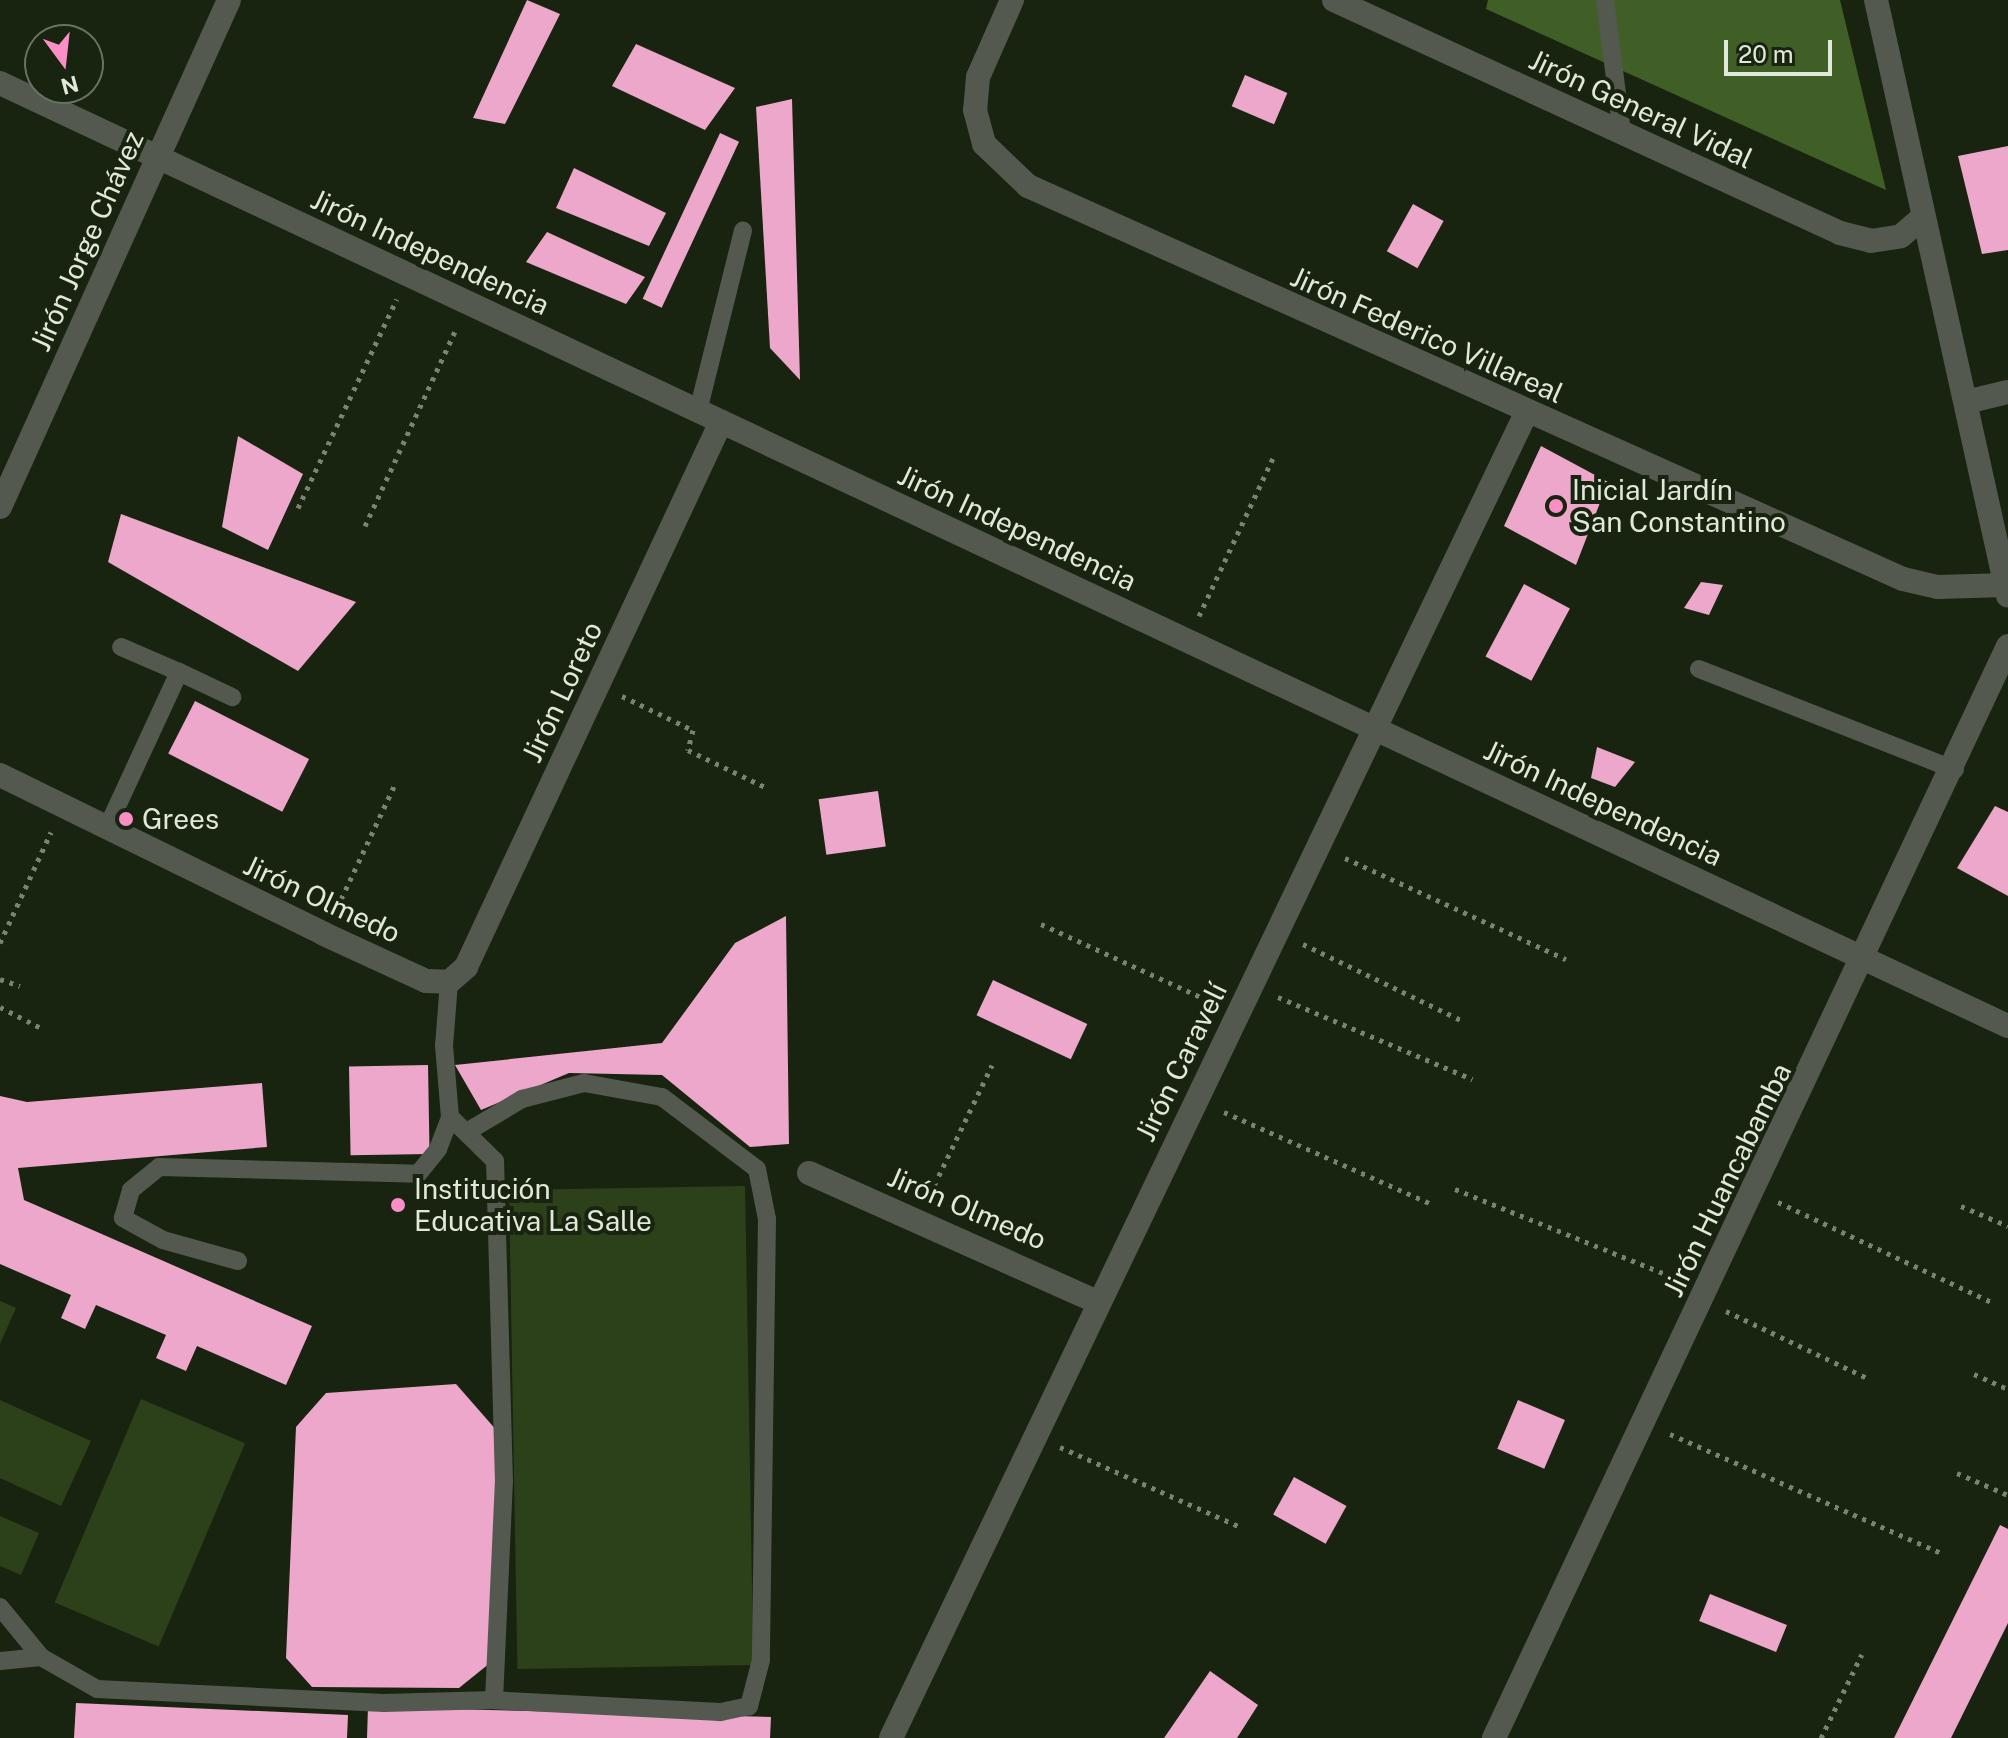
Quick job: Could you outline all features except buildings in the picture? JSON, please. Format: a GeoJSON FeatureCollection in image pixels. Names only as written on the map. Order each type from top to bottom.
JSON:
{"type":"FeatureCollection","features":[{"type":"Feature","properties":{"kind":"street","name":"Jirón Jorge Chávez"},"geometry":{"type":"LineString","coordinates":[[0,507],[229,0]]}},
{"type":"Feature","properties":{"kind":"street","name":"Jirón Federico Villareal"},"geometry":{"type":"LineString","coordinates":[[1012,0],[978,77],[975,110],[984,144],[1002,168],[1526,413],[1903,579],[1938,587],[2007,590]]}},
{"type":"Feature","properties":{"kind":"street","name":"Jirón General Vidal"},"geometry":{"type":"LineString","coordinates":[[1334,0],[1840,233],[1871,241],[1901,236],[1923,217]]}},
{"type":"Feature","properties":{"kind":"street"},"geometry":{"type":"LineString","coordinates":[[1876,0],[2007,590]]}},
{"type":"Feature","properties":{"kind":"street","name":"Jirón Independencia"},"geometry":{"type":"LineString","coordinates":[[0,83],[2008,1026]]}},
{"type":"Feature","properties":{"kind":"street"},"geometry":{"type":"LineString","coordinates":[[1966,402],[2008,392]]}},
{"type":"Feature","properties":{"kind":"street","name":"Jirón Caravelí"},"geometry":{"type":"LineString","coordinates":[[891,1738],[1526,413]]}},
{"type":"Feature","properties":{"kind":"street","name":"Jirón Loreto"},"geometry":{"type":"LineString","coordinates":[[449,982],[466,967],[721,422]]}},
{"type":"Feature","properties":{"kind":"street","name":"Jirón Huancabamba"},"geometry":{"type":"LineString","coordinates":[[1494,1738],[1866,960],[1955,770],[2008,646]]}},
{"type":"Feature","properties":{"kind":"street","name":"Jirón Olmedo"},"geometry":{"type":"LineString","coordinates":[[0,775],[324,934],[426,981],[449,982]]}},
{"type":"Feature","properties":{"kind":"street","name":"Jirón Olmedo"},"geometry":{"type":"LineString","coordinates":[[809,1173],[1099,1303]]}},
{"type":"Feature","properties":{"kind":"lane"},"geometry":{"type":"LineString","coordinates":[[1605,0],[1622,133]]}},
{"type":"Feature","properties":{"kind":"lane"},"geometry":{"type":"LineString","coordinates":[[698,411],[743,231]]}},
{"type":"Feature","properties":{"kind":"lane"},"geometry":{"type":"LineString","coordinates":[[121,647],[232,697]]}},
{"type":"Feature","properties":{"kind":"lane"},"geometry":{"type":"LineString","coordinates":[[1699,669],[1955,770]]}},
{"type":"Feature","properties":{"kind":"lane"},"geometry":{"type":"LineString","coordinates":[[107,828],[179,672]]}},
{"type":"Feature","properties":{"kind":"lane"},"geometry":{"type":"LineString","coordinates":[[238,1261],[163,1240],[123,1218],[131,1190],[159,1167],[418,1174],[438,1149],[450,1117],[444,1046],[449,982]]}},
{"type":"Feature","properties":{"kind":"lane"},"geometry":{"type":"LineString","coordinates":[[0,1607],[41,1657],[97,1689],[384,1703],[494,1700],[720,1712],[749,1706],[761,1660],[767,1219],[757,1169],[662,1097],[584,1083],[522,1099],[470,1130]]}},
{"type":"Feature","properties":{"kind":"lane"},"geometry":{"type":"LineString","coordinates":[[450,1117],[470,1130],[495,1161],[504,1482],[494,1700]]}},
{"type":"Feature","properties":{"kind":"lane"},"geometry":{"type":"LineString","coordinates":[[0,1661],[41,1657]]}},
{"type":"Feature","properties":{"kind":"path"},"geometry":{"type":"LineString","coordinates":[[298,508],[408,275]]}},
{"type":"Feature","properties":{"kind":"path"},"geometry":{"type":"LineString","coordinates":[[365,526],[468,303]]}},
{"type":"Feature","properties":{"kind":"path"},"geometry":{"type":"LineString","coordinates":[[1187,641],[1273,458]]}},
{"type":"Feature","properties":{"kind":"path"},"geometry":{"type":"LineString","coordinates":[[598,685],[693,730],[688,750],[767,788]]}},
{"type":"Feature","properties":{"kind":"path"},"geometry":{"type":"LineString","coordinates":[[324,934],[396,782]]}},
{"type":"Feature","properties":{"kind":"path"},"geometry":{"type":"LineString","coordinates":[[0,943],[63,806]]}},
{"type":"Feature","properties":{"kind":"path"},"geometry":{"type":"LineString","coordinates":[[1319,846],[1566,959]]}},
{"type":"Feature","properties":{"kind":"path"},"geometry":{"type":"LineString","coordinates":[[1041,924],[1238,1014]]}},
{"type":"Feature","properties":{"kind":"path"},"geometry":{"type":"LineString","coordinates":[[1277,931],[1461,1020]]}},
{"type":"Feature","properties":{"kind":"path"},"geometry":{"type":"LineString","coordinates":[[0,979],[20,986]]}},
{"type":"Feature","properties":{"kind":"path"},"geometry":{"type":"LineString","coordinates":[[1251,986],[1472,1079]]}},
{"type":"Feature","properties":{"kind":"path"},"geometry":{"type":"LineString","coordinates":[[0,1007],[43,1029]]}},
{"type":"Feature","properties":{"kind":"path"},"geometry":{"type":"LineString","coordinates":[[918,1220],[992,1065]]}},
{"type":"Feature","properties":{"kind":"path"},"geometry":{"type":"LineString","coordinates":[[1196,1100],[1432,1204]]}},
{"type":"Feature","properties":{"kind":"path"},"geometry":{"type":"LineString","coordinates":[[1455,1189],[1705,1296],[1869,1379]]}},
{"type":"Feature","properties":{"kind":"path"},"geometry":{"type":"LineString","coordinates":[[1755,1192],[1991,1302]]}},
{"type":"Feature","properties":{"kind":"path"},"geometry":{"type":"LineString","coordinates":[[1961,1206],[2008,1226]]}},
{"type":"Feature","properties":{"kind":"path"},"geometry":{"type":"LineString","coordinates":[[1974,1374],[2008,1389]]}},
{"type":"Feature","properties":{"kind":"path"},"geometry":{"type":"LineString","coordinates":[[1645,1423],[1943,1554]]}},
{"type":"Feature","properties":{"kind":"path"},"geometry":{"type":"LineString","coordinates":[[1036,1436],[1238,1526]]}},
{"type":"Feature","properties":{"kind":"path"},"geometry":{"type":"LineString","coordinates":[[1957,1473],[2008,1495]]}},
{"type":"Feature","properties":{"kind":"path"},"geometry":{"type":"LineString","coordinates":[[1821,1738],[1862,1654]]}},
{"type":"Feature","properties":{"kind":"green space"},"geometry":{"type":"Polygon","coordinates":[[[1488,0],[1840,0],[1886,190],[1486,9],[1488,0]]]}},
{"type":"Feature","properties":{"kind":"green space"},"geometry":{"type":"Polygon","coordinates":[[[745,1186],[753,1665],[517,1669],[509,1190],[745,1186]]]}},
{"type":"Feature","properties":{"kind":"green space"},"geometry":{"type":"Polygon","coordinates":[[[0,1301],[16,1308],[0,1344],[0,1301]]]}},
{"type":"Feature","properties":{"kind":"green space"},"geometry":{"type":"Polygon","coordinates":[[[141,1399],[245,1443],[159,1647],[55,1602],[141,1399]]]}},
{"type":"Feature","properties":{"kind":"green space"},"geometry":{"type":"Polygon","coordinates":[[[0,1400],[91,1441],[61,1506],[0,1478],[0,1400]]]}},
{"type":"Feature","properties":{"kind":"green space"},"geometry":{"type":"Polygon","coordinates":[[[0,1516],[39,1533],[21,1575],[0,1566],[0,1516]]]}},
{"type":"Feature","properties":{"kind":"place","name":"Inicial Jardín San Constantino"},"geometry":{"type":"Point","coordinates":[1556,506]}},
{"type":"Feature","properties":{"kind":"place","name":"Grees"},"geometry":{"type":"Point","coordinates":[126,819]}},
{"type":"Feature","properties":{"kind":"place","name":"Institución Educativa La Salle"},"geometry":{"type":"Point","coordinates":[398,1205]}}]}
